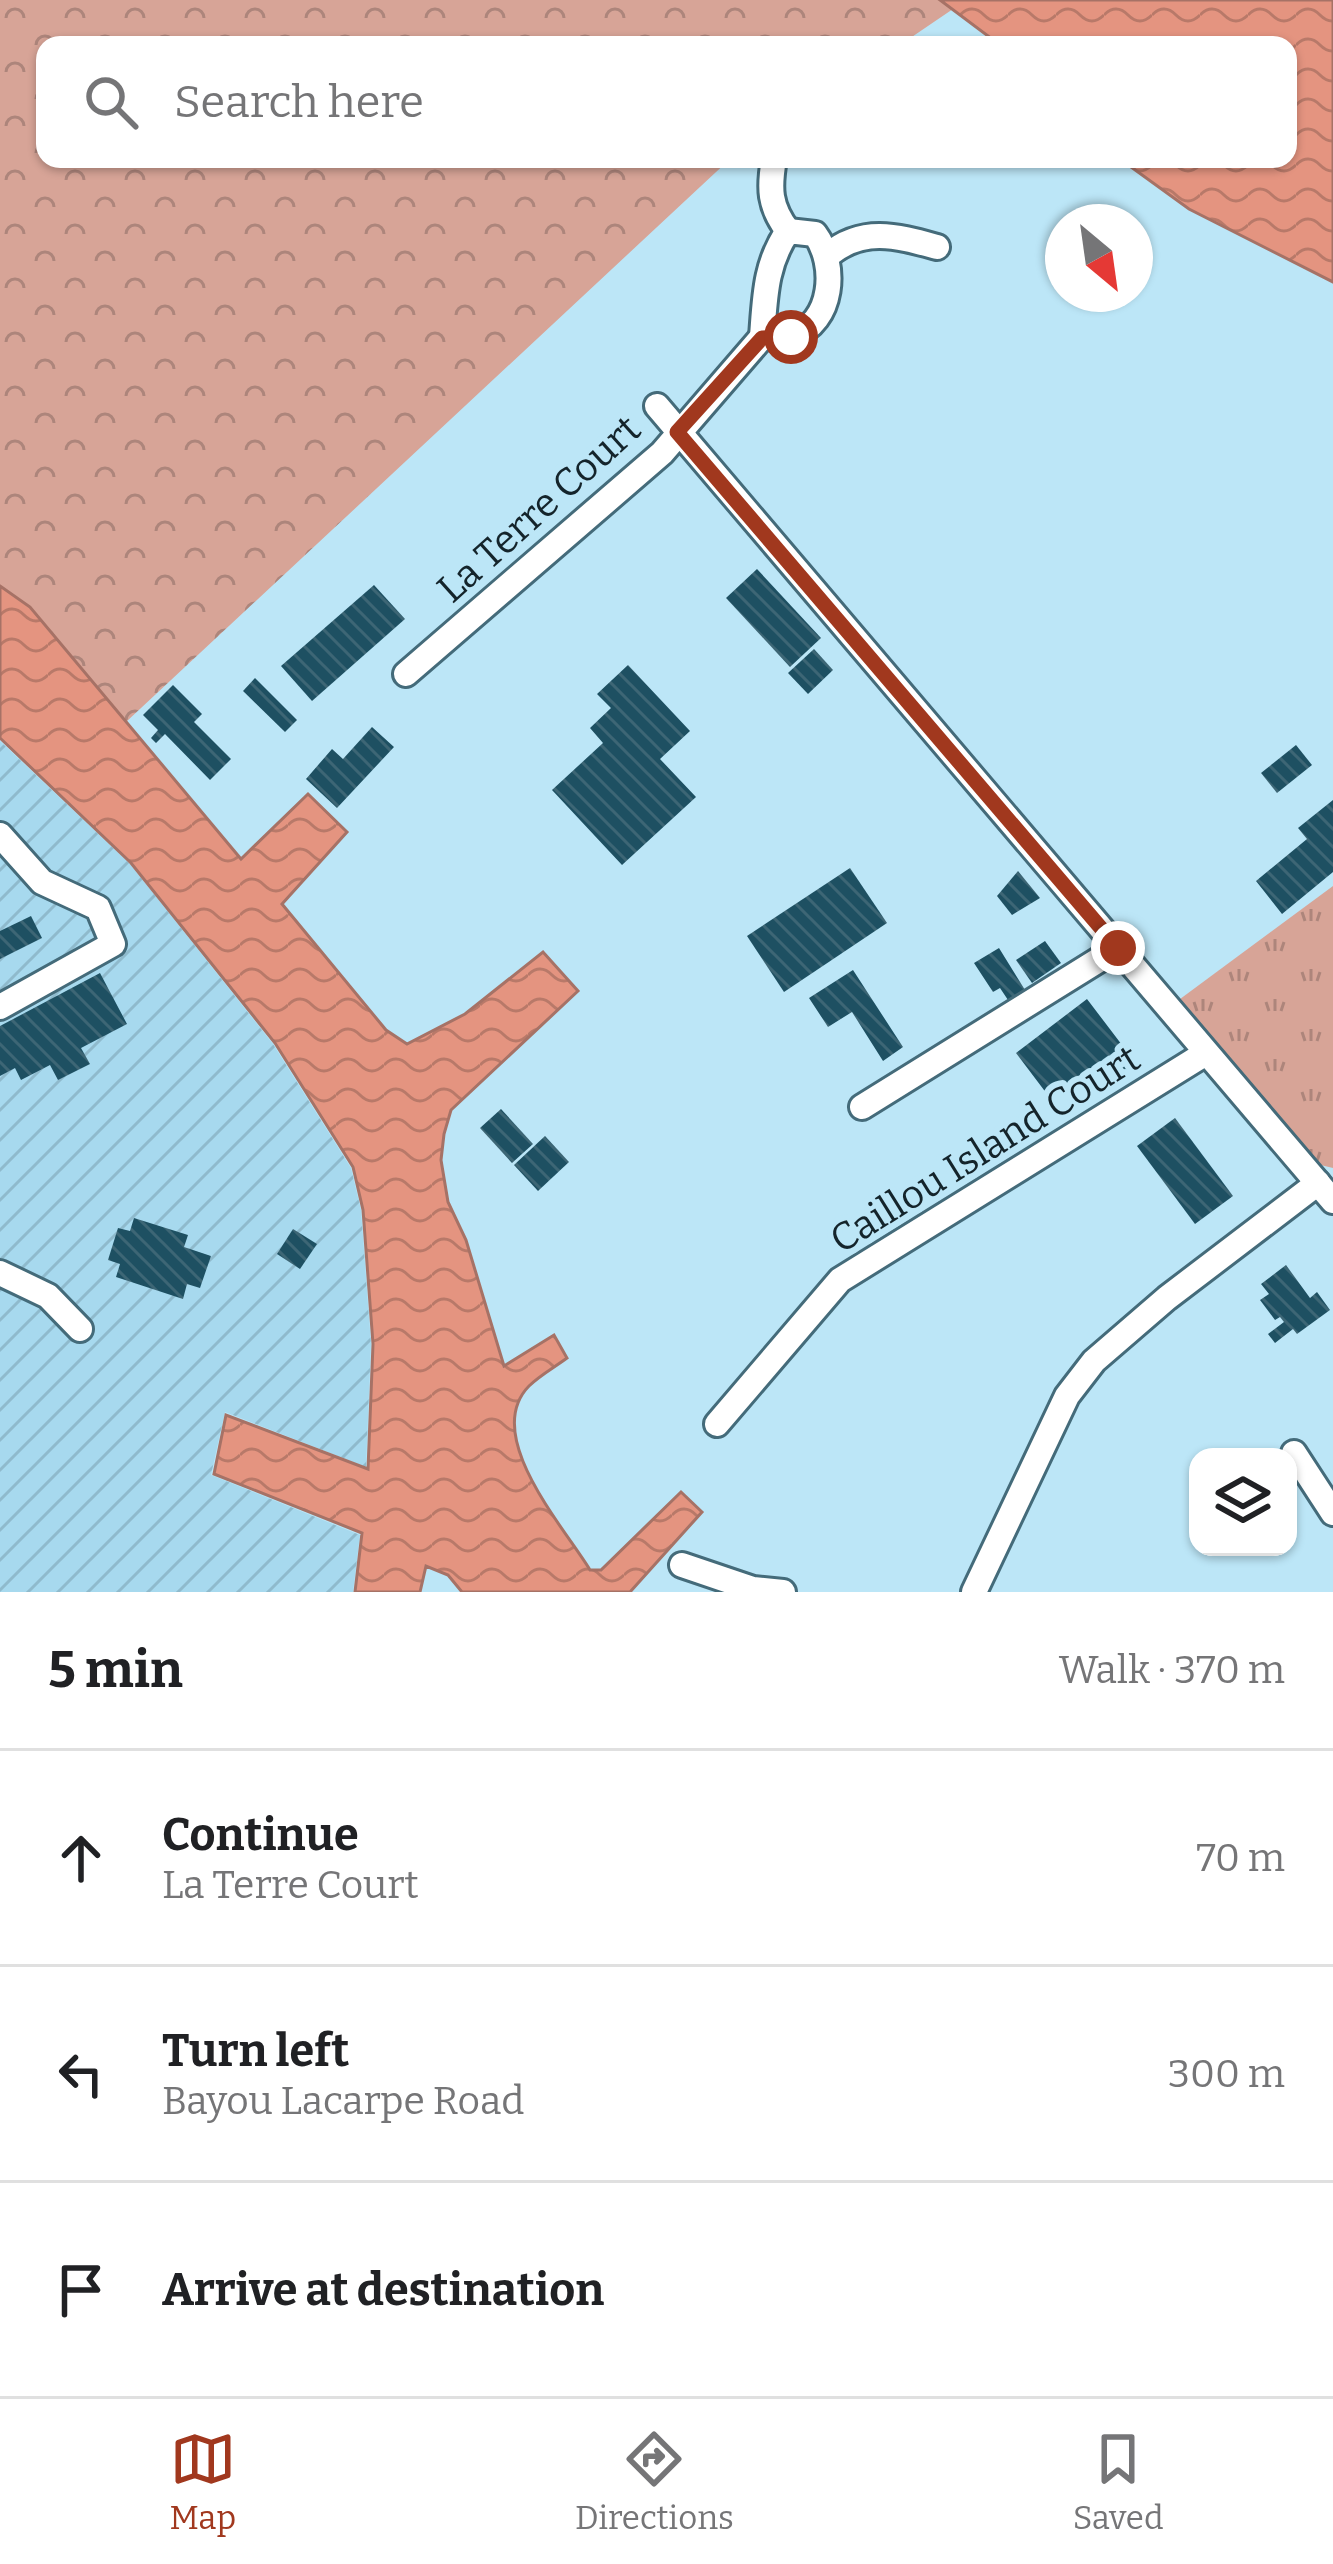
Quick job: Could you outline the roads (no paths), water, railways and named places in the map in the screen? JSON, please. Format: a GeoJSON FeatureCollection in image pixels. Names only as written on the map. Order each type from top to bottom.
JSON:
{"type":"FeatureCollection","features":[{"type":"Feature","properties":{"kind":"street"},"geometry":{"type":"LineString","coordinates":[[772,168],[769,188],[775,214],[788,231],[815,234],[828,255],[843,242],[869,235],[897,236],[937,247]]}},
{"type":"Feature","properties":{"kind":"street"},"geometry":{"type":"LineString","coordinates":[[762,338],[772,253],[788,231]]}},
{"type":"Feature","properties":{"kind":"street","name":"La Terre Court"},"geometry":{"type":"LineString","coordinates":[[406,674],[662,453],[762,338],[791,337],[814,321],[827,294],[828,255]]}},
{"type":"Feature","properties":{"kind":"street"},"geometry":{"type":"LineString","coordinates":[[657,406],[1325,1192],[1167,1298],[1094,1361],[1067,1396],[974,1592]]}},
{"type":"Feature","properties":{"kind":"street"},"geometry":{"type":"LineString","coordinates":[[0,836],[42,882],[98,908],[113,944],[0,1006]]}},
{"type":"Feature","properties":{"kind":"street"},"geometry":{"type":"LineString","coordinates":[[862,1107],[1118,948]]}},
{"type":"Feature","properties":{"kind":"street","name":"Caillou Island Court"},"geometry":{"type":"LineString","coordinates":[[717,1424],[840,1280],[1206,1053]]}},
{"type":"Feature","properties":{"kind":"street"},"geometry":{"type":"LineString","coordinates":[[0,1274],[48,1296],[80,1329]]}},
{"type":"Feature","properties":{"kind":"street"},"geometry":{"type":"LineString","coordinates":[[1297,1458],[1333,1513]]}},
{"type":"Feature","properties":{"kind":"street"},"geometry":{"type":"LineString","coordinates":[[682,1565],[753,1589],[783,1592]]}},
{"type":"Feature","properties":{"kind":"water"},"geometry":{"type":"Polygon","coordinates":[[[940,0],[1333,0],[1333,282],[1189,209],[1132,168],[1297,168],[1297,36],[988,36],[940,0]]]}},
{"type":"Feature","properties":{"kind":"water"},"geometry":{"type":"Polygon","coordinates":[[[0,586],[30,607],[241,859],[308,794],[347,832],[282,904],[386,1030],[407,1044],[465,1014],[543,952],[578,991],[451,1110],[441,1160],[448,1202],[466,1240],[504,1366],[554,1335],[567,1358],[529,1386],[517,1406],[515,1429],[532,1480],[590,1570],[601,1570],[681,1492],[702,1512],[630,1592],[462,1592],[448,1575],[426,1566],[420,1592],[355,1592],[362,1533],[214,1474],[226,1415],[368,1469],[373,1344],[363,1210],[353,1167],[275,1043],[131,863],[0,738],[0,586]]]}}]}
